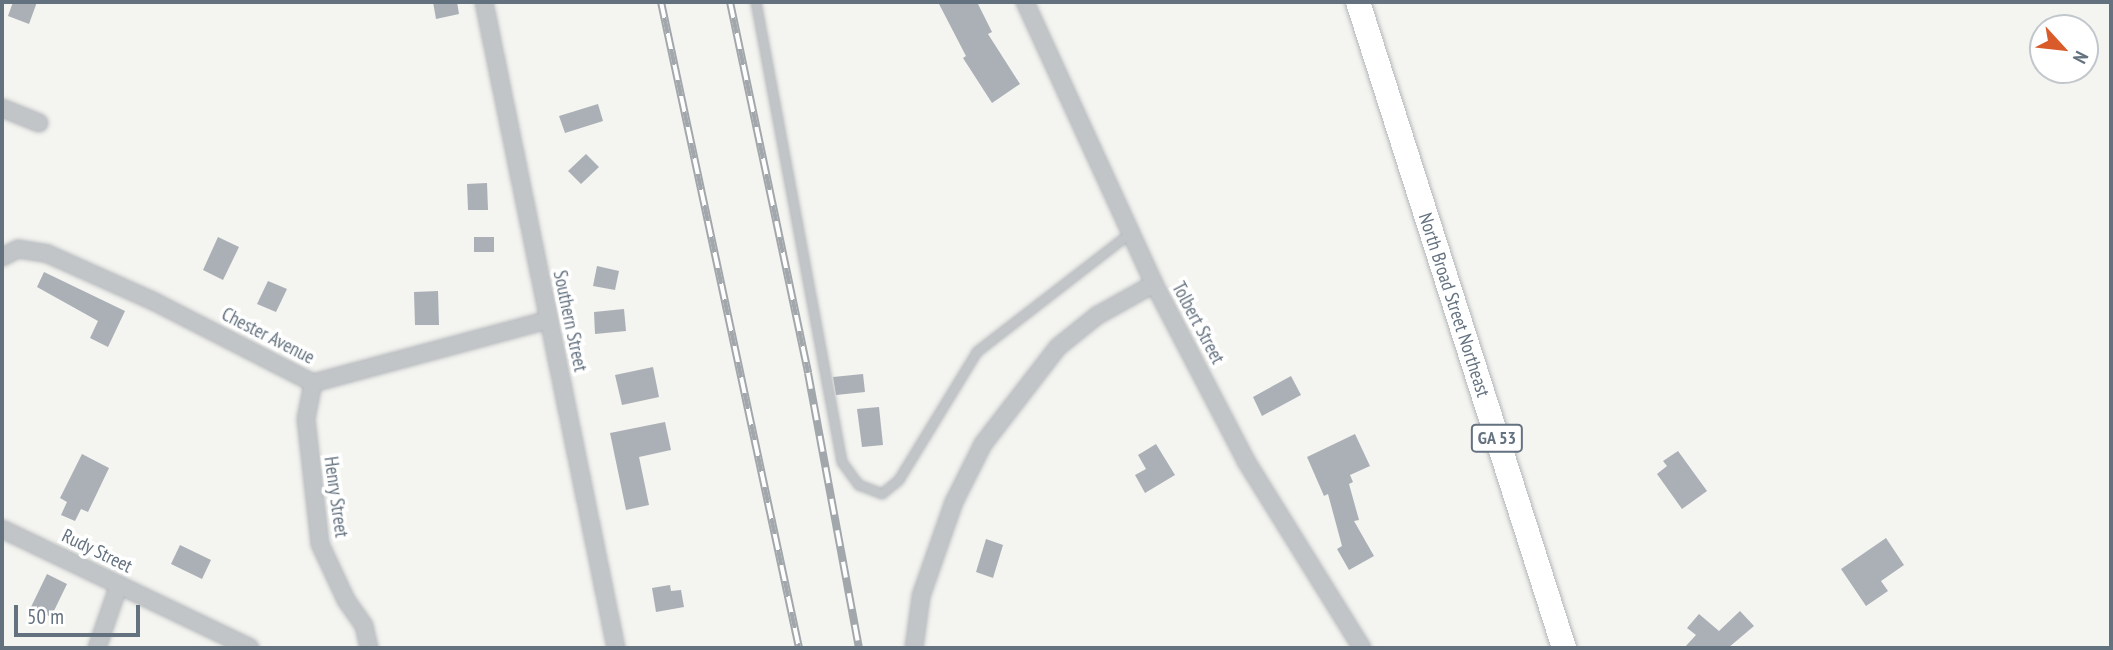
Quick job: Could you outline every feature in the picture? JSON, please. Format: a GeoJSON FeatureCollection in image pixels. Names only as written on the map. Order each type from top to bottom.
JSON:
{"type":"FeatureCollection","features":[{"type":"Feature","properties":{"kind":"main road","name":"North Broad Street Northeast"},"geometry":{"type":"LineString","coordinates":[[1358,2],[1564,648]]}},
{"type":"Feature","properties":{"kind":"street","name":"Southern Street"},"geometry":{"type":"LineString","coordinates":[[484,2],[616,648]]}},
{"type":"Feature","properties":{"kind":"street","name":"Tolbert Street"},"geometry":{"type":"LineString","coordinates":[[1025,2],[1154,284],[1246,461],[1362,648]]}},
{"type":"Feature","properties":{"kind":"street"},"geometry":{"type":"LineString","coordinates":[[2,108],[38,123]]}},
{"type":"Feature","properties":{"kind":"street","name":"Chester Avenue"},"geometry":{"type":"LineString","coordinates":[[2,257],[18,249],[48,254],[153,301],[313,383],[548,320]]}},
{"type":"Feature","properties":{"kind":"street"},"geometry":{"type":"LineString","coordinates":[[914,648],[920,596],[954,502],[983,444],[1058,347],[1098,315],[1154,284]]}},
{"type":"Feature","properties":{"kind":"street","name":"Henry Street"},"geometry":{"type":"LineString","coordinates":[[313,383],[306,419],[320,544],[341,592],[364,626],[369,648]]}},
{"type":"Feature","properties":{"kind":"street","name":"Rudy Street"},"geometry":{"type":"LineString","coordinates":[[2,529],[250,648]]}},
{"type":"Feature","properties":{"kind":"street"},"geometry":{"type":"LineString","coordinates":[[97,648],[119,585]]}},
{"type":"Feature","properties":{"kind":"lane"},"geometry":{"type":"LineString","coordinates":[[757,2],[842,462],[859,485],[882,494],[899,480],[977,352],[1132,232]]}},
{"type":"Feature","properties":{"kind":"building"},"geometry":{"type":"Polygon","coordinates":[[[13,2],[37,2],[29,24],[8,16],[13,2]]]}},
{"type":"Feature","properties":{"kind":"building"},"geometry":{"type":"Polygon","coordinates":[[[433,2],[457,2],[459,14],[436,19],[433,2]]]}},
{"type":"Feature","properties":{"kind":"building"},"geometry":{"type":"Polygon","coordinates":[[[938,2],[977,2],[992,32],[988,34],[1020,84],[992,103],[963,58],[966,56],[938,2]]]}},
{"type":"Feature","properties":{"kind":"building"},"geometry":{"type":"Polygon","coordinates":[[[598,104],[603,121],[565,133],[559,116],[598,104]]]}},
{"type":"Feature","properties":{"kind":"building"},"geometry":{"type":"Polygon","coordinates":[[[586,154],[599,167],[581,184],[568,171],[586,154]]]}},
{"type":"Feature","properties":{"kind":"building"},"geometry":{"type":"Polygon","coordinates":[[[487,183],[488,210],[468,210],[467,184],[487,183]]]}},
{"type":"Feature","properties":{"kind":"building"},"geometry":{"type":"Polygon","coordinates":[[[218,237],[239,247],[223,280],[203,270],[218,237]]]}},
{"type":"Feature","properties":{"kind":"building"},"geometry":{"type":"Polygon","coordinates":[[[474,237],[494,237],[494,252],[474,252],[474,237]]]}},
{"type":"Feature","properties":{"kind":"building"},"geometry":{"type":"Polygon","coordinates":[[[597,266],[619,271],[615,290],[593,286],[597,266]]]}},
{"type":"Feature","properties":{"kind":"building"},"geometry":{"type":"Polygon","coordinates":[[[44,272],[125,311],[108,347],[90,338],[98,321],[37,287],[44,272]]]}},
{"type":"Feature","properties":{"kind":"building"},"geometry":{"type":"Polygon","coordinates":[[[268,281],[287,289],[276,312],[257,304],[268,281]]]}},
{"type":"Feature","properties":{"kind":"building"},"geometry":{"type":"Polygon","coordinates":[[[438,291],[439,325],[415,325],[414,292],[438,291]]]}},
{"type":"Feature","properties":{"kind":"building"},"geometry":{"type":"Polygon","coordinates":[[[624,309],[626,331],[595,334],[594,312],[624,309]]]}},
{"type":"Feature","properties":{"kind":"building"},"geometry":{"type":"Polygon","coordinates":[[[653,367],[659,397],[622,405],[615,375],[653,367]]]}},
{"type":"Feature","properties":{"kind":"building"},"geometry":{"type":"Polygon","coordinates":[[[863,374],[865,392],[836,395],[833,377],[863,374]]]}},
{"type":"Feature","properties":{"kind":"building"},"geometry":{"type":"Polygon","coordinates":[[[1291,376],[1301,395],[1262,416],[1253,397],[1291,376]]]}},
{"type":"Feature","properties":{"kind":"building"},"geometry":{"type":"Polygon","coordinates":[[[879,407],[883,445],[862,447],[857,409],[879,407]]]}},
{"type":"Feature","properties":{"kind":"building"},"geometry":{"type":"Polygon","coordinates":[[[665,422],[671,450],[639,457],[649,505],[626,510],[610,433],[665,422]]]}},
{"type":"Feature","properties":{"kind":"building"},"geometry":{"type":"Polygon","coordinates":[[[1355,434],[1370,466],[1350,475],[1353,482],[1349,484],[1359,520],[1354,521],[1374,556],[1349,570],[1337,549],[1342,546],[1328,494],[1324,496],[1307,457],[1355,434]]]}},
{"type":"Feature","properties":{"kind":"building"},"geometry":{"type":"Polygon","coordinates":[[[1156,444],[1175,475],[1145,493],[1135,475],[1146,469],[1138,455],[1156,444]]]}},
{"type":"Feature","properties":{"kind":"building"},"geometry":{"type":"Polygon","coordinates":[[[1678,451],[1707,491],[1682,509],[1657,474],[1667,466],[1663,461],[1678,451]]]}},
{"type":"Feature","properties":{"kind":"building"},"geometry":{"type":"Polygon","coordinates":[[[82,454],[109,468],[88,512],[81,509],[75,521],[61,515],[67,502],[60,498],[82,454]]]}},
{"type":"Feature","properties":{"kind":"building"},"geometry":{"type":"Polygon","coordinates":[[[1886,538],[1904,565],[1881,581],[1888,591],[1866,606],[1841,569],[1886,538]]]}},
{"type":"Feature","properties":{"kind":"building"},"geometry":{"type":"Polygon","coordinates":[[[986,539],[1003,545],[993,578],[976,572],[986,539]]]}},
{"type":"Feature","properties":{"kind":"building"},"geometry":{"type":"Polygon","coordinates":[[[180,545],[211,560],[202,579],[171,564],[180,545]]]}},
{"type":"Feature","properties":{"kind":"building"},"geometry":{"type":"Polygon","coordinates":[[[47,574],[67,584],[51,617],[31,607],[47,574]]]}},
{"type":"Feature","properties":{"kind":"building"},"geometry":{"type":"Polygon","coordinates":[[[670,585],[671,591],[681,590],[684,607],[656,612],[652,588],[670,585]]]}},
{"type":"Feature","properties":{"kind":"building"},"geometry":{"type":"Polygon","coordinates":[[[1740,611],[1754,626],[1728,648],[1684,648],[1696,635],[1687,628],[1699,614],[1719,631],[1740,611]]]}},
{"type":"Feature","properties":{"kind":"railway"},"geometry":{"type":"LineString","coordinates":[[661,2],[799,648]]}},
{"type":"Feature","properties":{"kind":"railway"},"geometry":{"type":"LineString","coordinates":[[730,2],[808,373],[859,648]]}}]}
